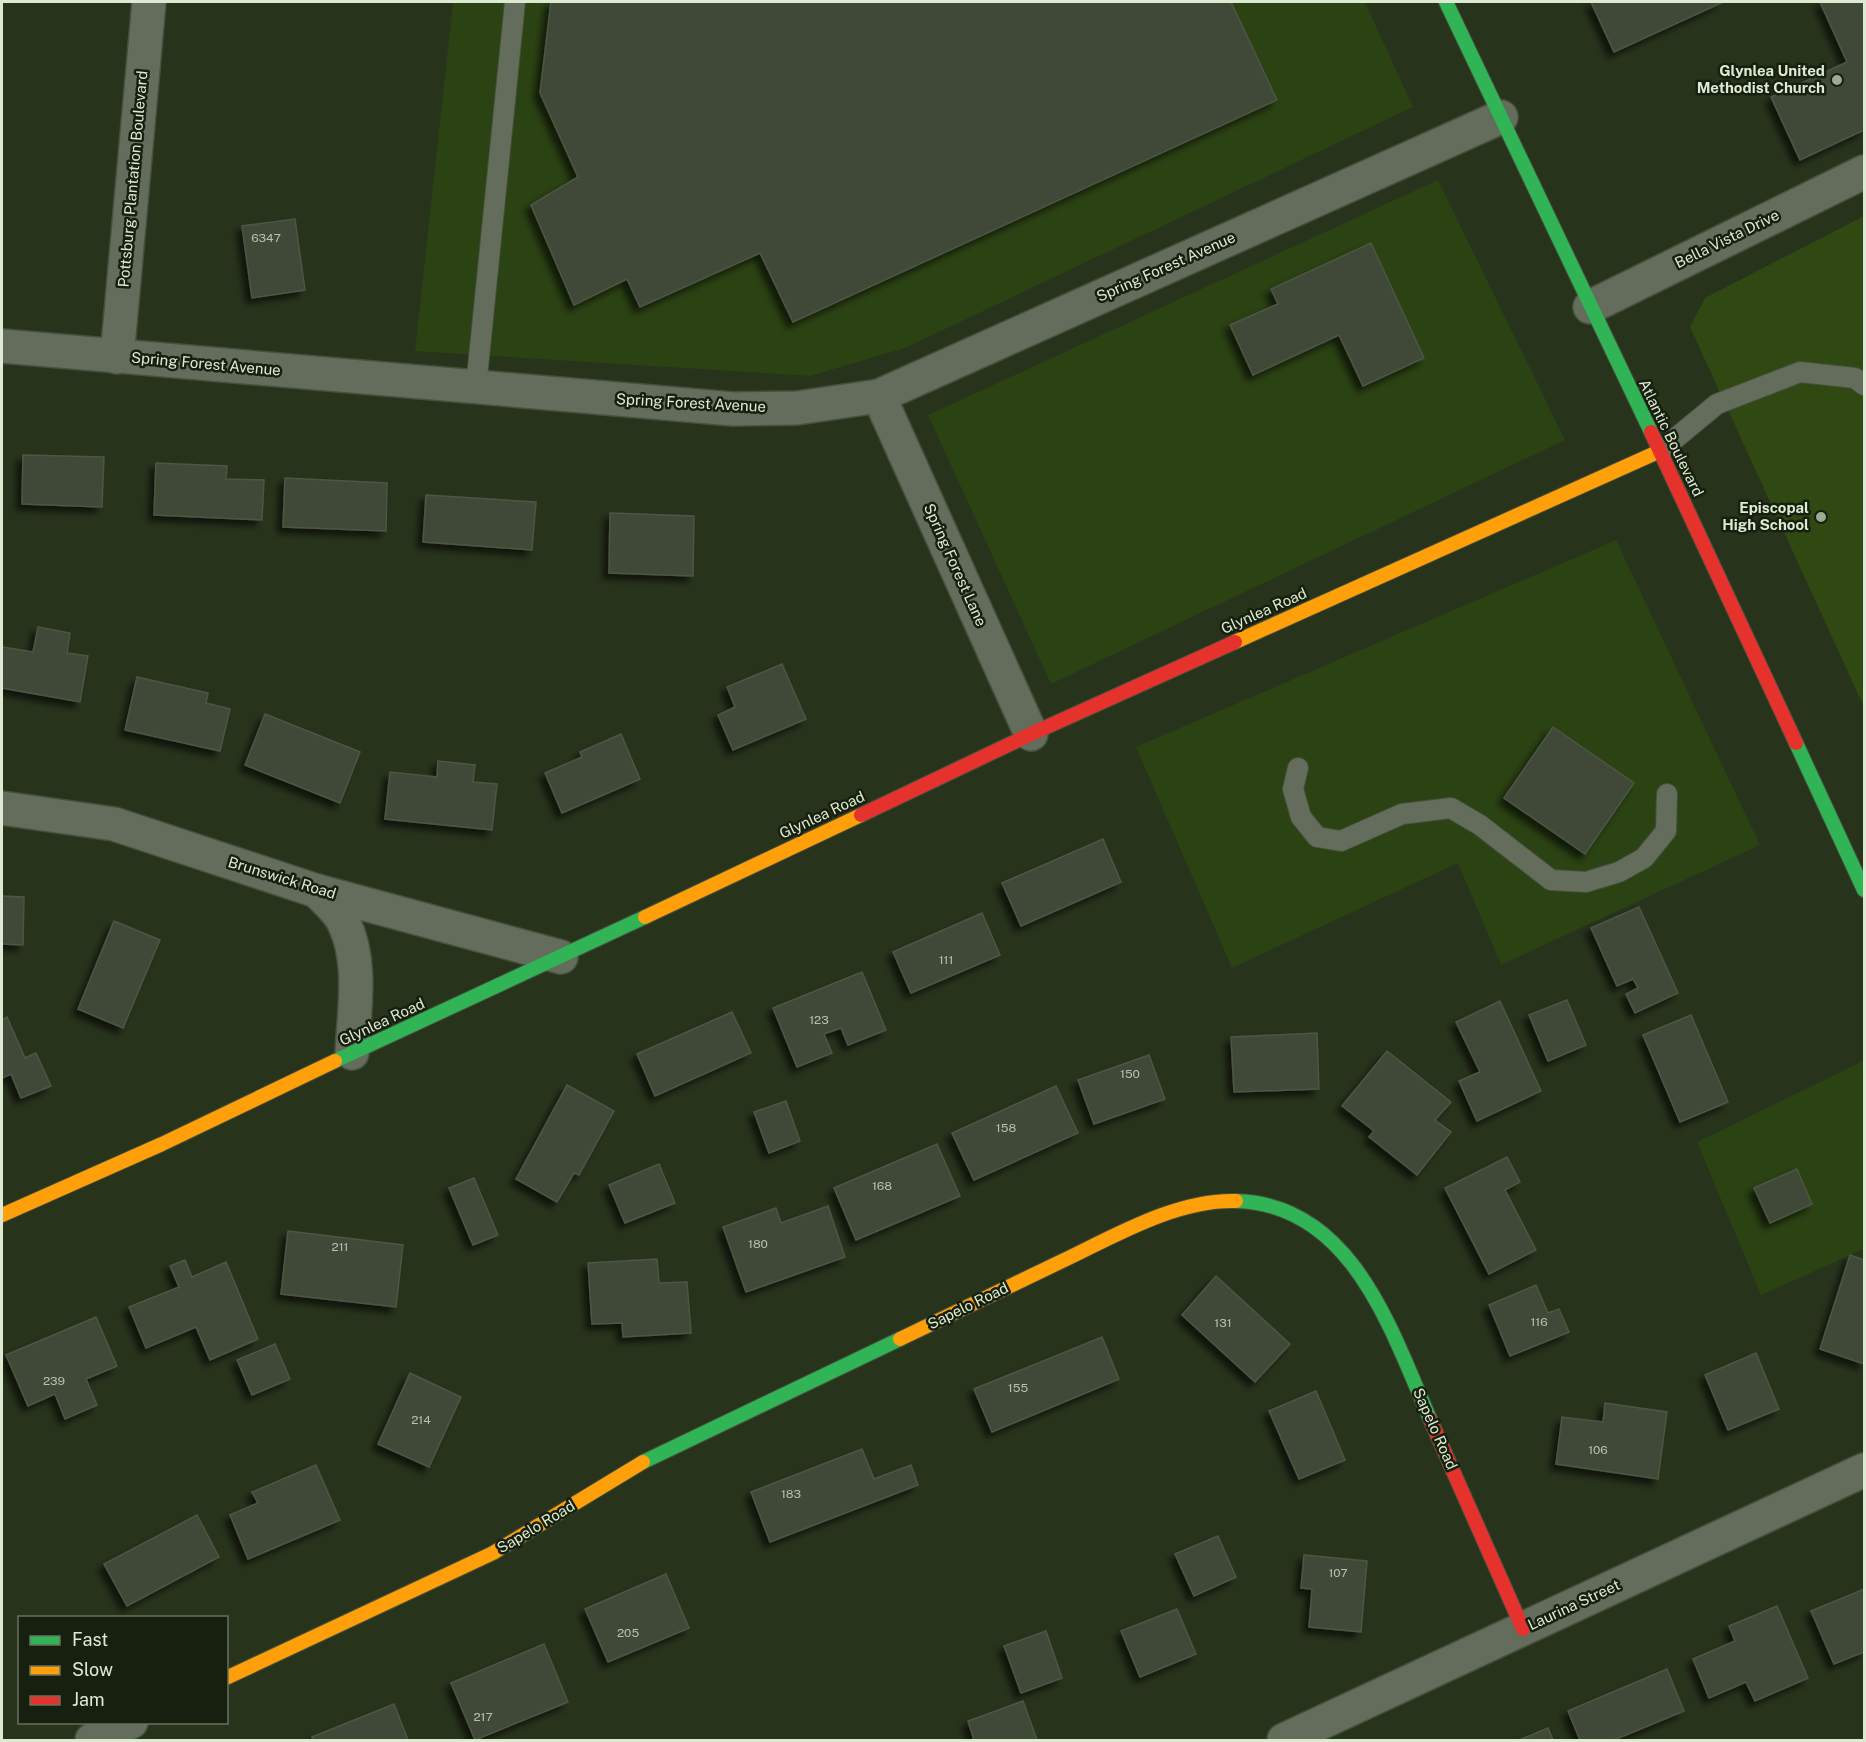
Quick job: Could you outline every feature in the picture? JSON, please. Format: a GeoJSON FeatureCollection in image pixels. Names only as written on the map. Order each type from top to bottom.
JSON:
{"type":"FeatureCollection","features":[{"type":"Feature","properties":{"kind":"street","name":"Pottsburg Plantation Boulevard"},"geometry":{"type":"LineString","coordinates":[[117,357],[149,2]]}},
{"type":"Feature","properties":{"kind":"street","name":"Atlantic Boulevard"},"geometry":{"type":"LineString","coordinates":[[1446,2],[1660,451],[1864,890]]}},
{"type":"Feature","properties":{"kind":"street","name":"Spring Forest Avenue"},"geometry":{"type":"LineString","coordinates":[[2,346],[734,409],[797,408],[879,396],[1502,117]]}},
{"type":"Feature","properties":{"kind":"street","name":"Bella Vista Drive"},"geometry":{"type":"LineString","coordinates":[[1590,307],[1864,172]]}},
{"type":"Feature","properties":{"kind":"street","name":"Spring Forest Lane"},"geometry":{"type":"LineString","coordinates":[[879,396],[1031,734]]}},
{"type":"Feature","properties":{"kind":"street","name":"Glynlea Road"},"geometry":{"type":"LineString","coordinates":[[2,1215],[162,1144],[1031,734],[1660,451]]}},
{"type":"Feature","properties":{"kind":"street","name":"Brunswick Road"},"geometry":{"type":"LineString","coordinates":[[2,808],[114,824],[317,891],[561,957]]}},
{"type":"Feature","properties":{"kind":"street"},"geometry":{"type":"LineString","coordinates":[[317,891],[344,921],[354,950],[356,984],[352,1053]]}},
{"type":"Feature","properties":{"kind":"street","name":"Sapelo Road"},"geometry":{"type":"LineString","coordinates":[[228,1677],[493,1553],[650,1458],[1142,1223],[1177,1210],[1212,1202],[1243,1200],[1281,1209],[1310,1224],[1333,1242],[1361,1277],[1382,1310],[1523,1629]]}},
{"type":"Feature","properties":{"kind":"street","name":"Laurina Street"},"geometry":{"type":"LineString","coordinates":[[1284,1740],[1864,1470]]}},
{"type":"Feature","properties":{"kind":"street"},"geometry":{"type":"LineString","coordinates":[[92,1740],[127,1724]]}},
{"type":"Feature","properties":{"kind":"lane"},"geometry":{"type":"LineString","coordinates":[[476,387],[515,2]]}},
{"type":"Feature","properties":{"kind":"lane"},"geometry":{"type":"LineString","coordinates":[[1660,451],[1717,404],[1800,372],[1855,378],[1864,385]]}},
{"type":"Feature","properties":{"kind":"lane"},"geometry":{"type":"LineString","coordinates":[[1298,768],[1293,789],[1298,808],[1301,817],[1317,837],[1341,841],[1402,814],[1450,808],[1480,825],[1551,880],[1586,882],[1619,872],[1644,858],[1666,831],[1667,794]]}},
{"type":"Feature","properties":{"kind":"shaded area"},"geometry":{"type":"Polygon","coordinates":[[[453,2],[1365,2],[1413,107],[905,348],[810,376],[415,351],[453,2]]]}},
{"type":"Feature","properties":{"kind":"shaded area"},"geometry":{"type":"Polygon","coordinates":[[[1438,180],[1565,440],[1051,684],[928,415],[1438,180]]]}},
{"type":"Feature","properties":{"kind":"shaded area","name":"Episcopal High School"},"geometry":{"type":"Polygon","coordinates":[[[1864,216],[1864,707],[1690,327],[1705,298],[1864,216]]]}},
{"type":"Feature","properties":{"kind":"shaded area"},"geometry":{"type":"Polygon","coordinates":[[[1616,540],[1760,845],[1501,965],[1458,863],[1232,968],[1136,747],[1616,540]]]}},
{"type":"Feature","properties":{"kind":"shaded area"},"geometry":{"type":"Polygon","coordinates":[[[1863,1061],[1864,1249],[1761,1295],[1697,1142],[1863,1061]]]}},
{"type":"Feature","properties":{"kind":"building"},"geometry":{"type":"Polygon","coordinates":[[[551,2],[1231,2],[1277,100],[793,322],[760,253],[640,307],[627,279],[574,305],[531,205],[578,177],[540,93],[551,2]]]}},
{"type":"Feature","properties":{"kind":"building","name":"Glynlea United Methodist Church"},"geometry":{"type":"Polygon","coordinates":[[[1591,2],[1723,2],[1614,52],[1591,2]]]}},
{"type":"Feature","properties":{"kind":"building","name":"Glynlea United Methodist Church"},"geometry":{"type":"Polygon","coordinates":[[[1820,2],[1864,2],[1864,130],[1800,160],[1771,97],[1847,62],[1820,2]]]}},
{"type":"Feature","properties":{"kind":"building"},"geometry":{"type":"Polygon","coordinates":[[[295,219],[305,290],[252,298],[242,226],[295,219]]]}},
{"type":"Feature","properties":{"kind":"building"},"geometry":{"type":"Polygon","coordinates":[[[1371,243],[1424,358],[1363,386],[1339,335],[1253,375],[1230,325],[1278,304],[1271,289],[1371,243]]]}},
{"type":"Feature","properties":{"kind":"building"},"geometry":{"type":"Polygon","coordinates":[[[23,455],[104,457],[102,507],[22,504],[23,455]]]}},
{"type":"Feature","properties":{"kind":"building"},"geometry":{"type":"Polygon","coordinates":[[[156,463],[227,466],[226,479],[264,480],[262,520],[154,515],[156,463]]]}},
{"type":"Feature","properties":{"kind":"building"},"geometry":{"type":"Polygon","coordinates":[[[285,478],[387,483],[386,531],[283,527],[285,478]]]}},
{"type":"Feature","properties":{"kind":"building"},"geometry":{"type":"Polygon","coordinates":[[[426,495],[536,502],[532,550],[423,542],[426,495]]]}},
{"type":"Feature","properties":{"kind":"building"},"geometry":{"type":"Polygon","coordinates":[[[610,513],[694,516],[693,576],[609,573],[610,513]]]}},
{"type":"Feature","properties":{"kind":"building"},"geometry":{"type":"Polygon","coordinates":[[[38,627],[70,633],[67,653],[88,656],[80,702],[2,688],[2,647],[33,652],[38,627]]]}},
{"type":"Feature","properties":{"kind":"building"},"geometry":{"type":"Polygon","coordinates":[[[782,664],[806,719],[733,750],[718,715],[735,707],[727,687],[782,664]]]}},
{"type":"Feature","properties":{"kind":"building"},"geometry":{"type":"Polygon","coordinates":[[[137,677],[208,693],[206,703],[230,709],[220,751],[125,730],[137,677]]]}},
{"type":"Feature","properties":{"kind":"building"},"geometry":{"type":"Polygon","coordinates":[[[265,714],[360,752],[340,803],[245,765],[265,714]]]}},
{"type":"Feature","properties":{"kind":"building"},"geometry":{"type":"Polygon","coordinates":[[[1553,727],[1634,783],[1585,854],[1504,798],[1553,727]]]}},
{"type":"Feature","properties":{"kind":"building"},"geometry":{"type":"Polygon","coordinates":[[[621,734],[640,779],[562,813],[545,773],[582,757],[580,752],[621,734]]]}},
{"type":"Feature","properties":{"kind":"building"},"geometry":{"type":"Polygon","coordinates":[[[438,761],[475,765],[473,782],[497,784],[492,830],[385,819],[390,772],[437,777],[438,761]]]}},
{"type":"Feature","properties":{"kind":"building"},"geometry":{"type":"Polygon","coordinates":[[[1103,839],[1121,882],[1021,926],[1002,883],[1103,839]]]}},
{"type":"Feature","properties":{"kind":"building"},"geometry":{"type":"Polygon","coordinates":[[[2,896],[24,897],[23,945],[2,944],[2,896]]]}},
{"type":"Feature","properties":{"kind":"building"},"geometry":{"type":"Polygon","coordinates":[[[1639,907],[1678,993],[1635,1013],[1626,994],[1638,988],[1633,979],[1617,986],[1591,928],[1639,907]]]}},
{"type":"Feature","properties":{"kind":"building"},"geometry":{"type":"Polygon","coordinates":[[[982,913],[1000,955],[911,993],[893,952],[982,913]]]}},
{"type":"Feature","properties":{"kind":"building"},"geometry":{"type":"Polygon","coordinates":[[[114,921],[160,940],[123,1028],[78,1009],[114,921]]]}},
{"type":"Feature","properties":{"kind":"building"},"geometry":{"type":"Polygon","coordinates":[[[862,972],[886,1030],[848,1045],[841,1028],[824,1034],[832,1053],[797,1067],[773,1008],[862,972]]]}},
{"type":"Feature","properties":{"kind":"building"},"geometry":{"type":"Polygon","coordinates":[[[1567,1000],[1586,1045],[1548,1061],[1529,1015],[1567,1000]]]}},
{"type":"Feature","properties":{"kind":"building"},"geometry":{"type":"Polygon","coordinates":[[[1500,1001],[1541,1091],[1477,1121],[1459,1081],[1480,1072],[1456,1022],[1500,1001]]]}},
{"type":"Feature","properties":{"kind":"building"},"geometry":{"type":"Polygon","coordinates":[[[732,1012],[751,1053],[655,1096],[637,1054],[732,1012]]]}},
{"type":"Feature","properties":{"kind":"building"},"geometry":{"type":"Polygon","coordinates":[[[1691,1015],[1728,1102],[1680,1122],[1643,1035],[1691,1015]]]}},
{"type":"Feature","properties":{"kind":"building"},"geometry":{"type":"Polygon","coordinates":[[[7,1017],[25,1058],[36,1053],[51,1086],[21,1098],[11,1074],[2,1078],[2,1020],[7,1017]]]}},
{"type":"Feature","properties":{"kind":"building"},"geometry":{"type":"Polygon","coordinates":[[[1317,1033],[1319,1089],[1234,1092],[1231,1037],[1317,1033]]]}},
{"type":"Feature","properties":{"kind":"building"},"geometry":{"type":"Polygon","coordinates":[[[1387,1051],[1451,1102],[1435,1120],[1451,1132],[1417,1175],[1369,1137],[1374,1131],[1342,1106],[1387,1051]]]}},
{"type":"Feature","properties":{"kind":"building"},"geometry":{"type":"Polygon","coordinates":[[[1149,1055],[1165,1099],[1094,1124],[1078,1080],[1149,1055]]]}},
{"type":"Feature","properties":{"kind":"building"},"geometry":{"type":"Polygon","coordinates":[[[567,1085],[614,1111],[579,1175],[574,1173],[557,1202],[516,1179],[567,1085]]]}},
{"type":"Feature","properties":{"kind":"building"},"geometry":{"type":"Polygon","coordinates":[[[1056,1086],[1078,1133],[974,1180],[952,1133],[1056,1086]]]}},
{"type":"Feature","properties":{"kind":"building"},"geometry":{"type":"Polygon","coordinates":[[[786,1101],[800,1141],[769,1153],[754,1112],[786,1101]]]}},
{"type":"Feature","properties":{"kind":"building"},"geometry":{"type":"Polygon","coordinates":[[[937,1144],[960,1196],[856,1240],[834,1188],[937,1144]]]}},
{"type":"Feature","properties":{"kind":"building"},"geometry":{"type":"Polygon","coordinates":[[[1507,1157],[1520,1182],[1505,1190],[1536,1250],[1489,1274],[1445,1188],[1507,1157]]]}},
{"type":"Feature","properties":{"kind":"building"},"geometry":{"type":"Polygon","coordinates":[[[659,1164],[675,1203],[625,1223],[609,1185],[659,1164]]]}},
{"type":"Feature","properties":{"kind":"building"},"geometry":{"type":"Polygon","coordinates":[[[1797,1169],[1812,1204],[1770,1223],[1754,1188],[1797,1169]]]}},
{"type":"Feature","properties":{"kind":"building"},"geometry":{"type":"Polygon","coordinates":[[[474,1178],[498,1235],[473,1245],[449,1188],[474,1178]]]}},
{"type":"Feature","properties":{"kind":"building"},"geometry":{"type":"Polygon","coordinates":[[[828,1206],[845,1257],[746,1292],[723,1227],[776,1208],[781,1223],[828,1206]]]}},
{"type":"Feature","properties":{"kind":"building"},"geometry":{"type":"Polygon","coordinates":[[[288,1231],[403,1245],[396,1307],[281,1294],[288,1231]]]}},
{"type":"Feature","properties":{"kind":"building"},"geometry":{"type":"Polygon","coordinates":[[[1850,1255],[1864,1260],[1864,1364],[1820,1349],[1850,1255]]]}},
{"type":"Feature","properties":{"kind":"building"},"geometry":{"type":"Polygon","coordinates":[[[657,1259],[659,1283],[687,1282],[691,1333],[623,1337],[622,1323],[592,1324],[588,1263],[657,1259]]]}},
{"type":"Feature","properties":{"kind":"building"},"geometry":{"type":"Polygon","coordinates":[[[185,1260],[192,1277],[226,1262],[258,1339],[210,1360],[196,1327],[146,1348],[129,1307],[179,1287],[170,1266],[185,1260]]]}},
{"type":"Feature","properties":{"kind":"building"},"geometry":{"type":"Polygon","coordinates":[[[1216,1276],[1290,1344],[1255,1382],[1182,1315],[1216,1276]]]}},
{"type":"Feature","properties":{"kind":"building"},"geometry":{"type":"Polygon","coordinates":[[[1536,1285],[1548,1313],[1559,1309],[1569,1332],[1510,1356],[1489,1305],[1536,1285]]]}},
{"type":"Feature","properties":{"kind":"building"},"geometry":{"type":"Polygon","coordinates":[[[96,1317],[117,1366],[86,1379],[97,1405],[65,1419],[55,1394],[28,1406],[6,1355],[96,1317]]]}},
{"type":"Feature","properties":{"kind":"building"},"geometry":{"type":"Polygon","coordinates":[[[1102,1337],[1119,1379],[992,1432],[974,1389],[1102,1337]]]}},
{"type":"Feature","properties":{"kind":"building"},"geometry":{"type":"Polygon","coordinates":[[[275,1344],[290,1379],[252,1395],[237,1360],[275,1344]]]}},
{"type":"Feature","properties":{"kind":"building"},"geometry":{"type":"Polygon","coordinates":[[[1756,1353],[1779,1409],[1728,1430],[1705,1375],[1756,1353]]]}},
{"type":"Feature","properties":{"kind":"building"},"geometry":{"type":"Polygon","coordinates":[[[410,1373],[461,1397],[429,1467],[378,1444],[410,1373]]]}},
{"type":"Feature","properties":{"kind":"building"},"geometry":{"type":"Polygon","coordinates":[[[1316,1391],[1345,1460],[1299,1479],[1269,1411],[1316,1391]]]}},
{"type":"Feature","properties":{"kind":"building"},"geometry":{"type":"Polygon","coordinates":[[[1605,1403],[1667,1412],[1658,1479],[1556,1464],[1562,1417],[1603,1422],[1605,1403]]]}},
{"type":"Feature","properties":{"kind":"building"},"geometry":{"type":"Polygon","coordinates":[[[862,1449],[874,1479],[911,1465],[918,1485],[770,1542],[751,1492],[862,1449]]]}},
{"type":"Feature","properties":{"kind":"building"},"geometry":{"type":"Polygon","coordinates":[[[316,1465],[340,1520],[248,1559],[230,1515],[258,1503],[252,1492],[316,1465]]]}},
{"type":"Feature","properties":{"kind":"building"},"geometry":{"type":"Polygon","coordinates":[[[197,1515],[219,1557],[127,1606],[104,1564],[197,1515]]]}},
{"type":"Feature","properties":{"kind":"building"},"geometry":{"type":"Polygon","coordinates":[[[1218,1536],[1236,1577],[1194,1596],[1175,1554],[1218,1536]]]}},
{"type":"Feature","properties":{"kind":"building"},"geometry":{"type":"Polygon","coordinates":[[[1304,1555],[1367,1561],[1361,1632],[1309,1627],[1312,1589],[1301,1588],[1304,1555]]]}},
{"type":"Feature","properties":{"kind":"building"},"geometry":{"type":"Polygon","coordinates":[[[666,1574],[689,1628],[608,1662],[585,1609],[666,1574]]]}},
{"type":"Feature","properties":{"kind":"building"},"geometry":{"type":"Polygon","coordinates":[[[1864,1589],[1864,1652],[1834,1664],[1811,1611],[1864,1589]]]}},
{"type":"Feature","properties":{"kind":"building"},"geometry":{"type":"Polygon","coordinates":[[[1777,1606],[1808,1678],[1755,1701],[1746,1682],[1709,1698],[1693,1659],[1735,1641],[1729,1626],[1777,1606]]]}},
{"type":"Feature","properties":{"kind":"building"},"geometry":{"type":"Polygon","coordinates":[[[1177,1609],[1196,1654],[1140,1677],[1121,1631],[1177,1609]]]}},
{"type":"Feature","properties":{"kind":"building"},"geometry":{"type":"Polygon","coordinates":[[[1046,1631],[1062,1678],[1021,1693],[1004,1646],[1046,1631]]]}},
{"type":"Feature","properties":{"kind":"building"},"geometry":{"type":"Polygon","coordinates":[[[544,1644],[568,1702],[475,1740],[451,1683],[544,1644]]]}},
{"type":"Feature","properties":{"kind":"building"},"geometry":{"type":"Polygon","coordinates":[[[1667,1669],[1684,1711],[1614,1740],[1580,1740],[1568,1711],[1667,1669]]]}},
{"type":"Feature","properties":{"kind":"building"},"geometry":{"type":"Polygon","coordinates":[[[1023,1701],[1037,1740],[974,1740],[968,1721],[1023,1701]]]}},
{"type":"Feature","properties":{"kind":"building"},"geometry":{"type":"Polygon","coordinates":[[[394,1704],[408,1740],[313,1740],[312,1737],[394,1704]]]}},
{"type":"Feature","properties":{"kind":"building"},"geometry":{"type":"Polygon","coordinates":[[[1548,1728],[1553,1740],[1519,1740],[1548,1728]]]}},
{"type":"Feature","properties":{"kind":"traffic: fast"},"geometry":{"type":"LineString","coordinates":[[1446,2],[1651,432]]}},
{"type":"Feature","properties":{"kind":"traffic: fast"},"geometry":{"type":"LineString","coordinates":[[1796,743],[1864,890]]}},
{"type":"Feature","properties":{"kind":"traffic: fast"},"geometry":{"type":"LineString","coordinates":[[335,1061],[645,917]]}},
{"type":"Feature","properties":{"kind":"traffic: fast"},"geometry":{"type":"LineString","coordinates":[[1236,1201],[1276,1208],[1310,1224],[1338,1248],[1362,1278],[1382,1312],[1430,1419]]}},
{"type":"Feature","properties":{"kind":"traffic: fast"},"geometry":{"type":"LineString","coordinates":[[643,1462],[900,1339]]}},
{"type":"Feature","properties":{"kind":"traffic: slow"},"geometry":{"type":"LineString","coordinates":[[1235,642],[1660,451]]}},
{"type":"Feature","properties":{"kind":"traffic: slow"},"geometry":{"type":"LineString","coordinates":[[645,917],[861,815]]}},
{"type":"Feature","properties":{"kind":"traffic: slow"},"geometry":{"type":"LineString","coordinates":[[2,1215],[162,1144],[335,1061]]}},
{"type":"Feature","properties":{"kind":"traffic: slow"},"geometry":{"type":"LineString","coordinates":[[900,1339],[1145,1221],[1191,1206],[1236,1201]]}},
{"type":"Feature","properties":{"kind":"traffic: slow"},"geometry":{"type":"LineString","coordinates":[[228,1677],[493,1553],[643,1462]]}},
{"type":"Feature","properties":{"kind":"traffic: jam"},"geometry":{"type":"LineString","coordinates":[[1651,432],[1796,743]]}},
{"type":"Feature","properties":{"kind":"traffic: jam"},"geometry":{"type":"LineString","coordinates":[[861,815],[1031,734],[1235,642]]}},
{"type":"Feature","properties":{"kind":"traffic: jam"},"geometry":{"type":"LineString","coordinates":[[1430,1419],[1523,1629]]}},
{"type":"Feature","properties":{"kind":"place","name":"Glynlea United Methodist Church"},"geometry":{"type":"Point","coordinates":[1837,80]}},
{"type":"Feature","properties":{"kind":"place","name":"Episcopal High School"},"geometry":{"type":"Point","coordinates":[1821,517]}}]}
